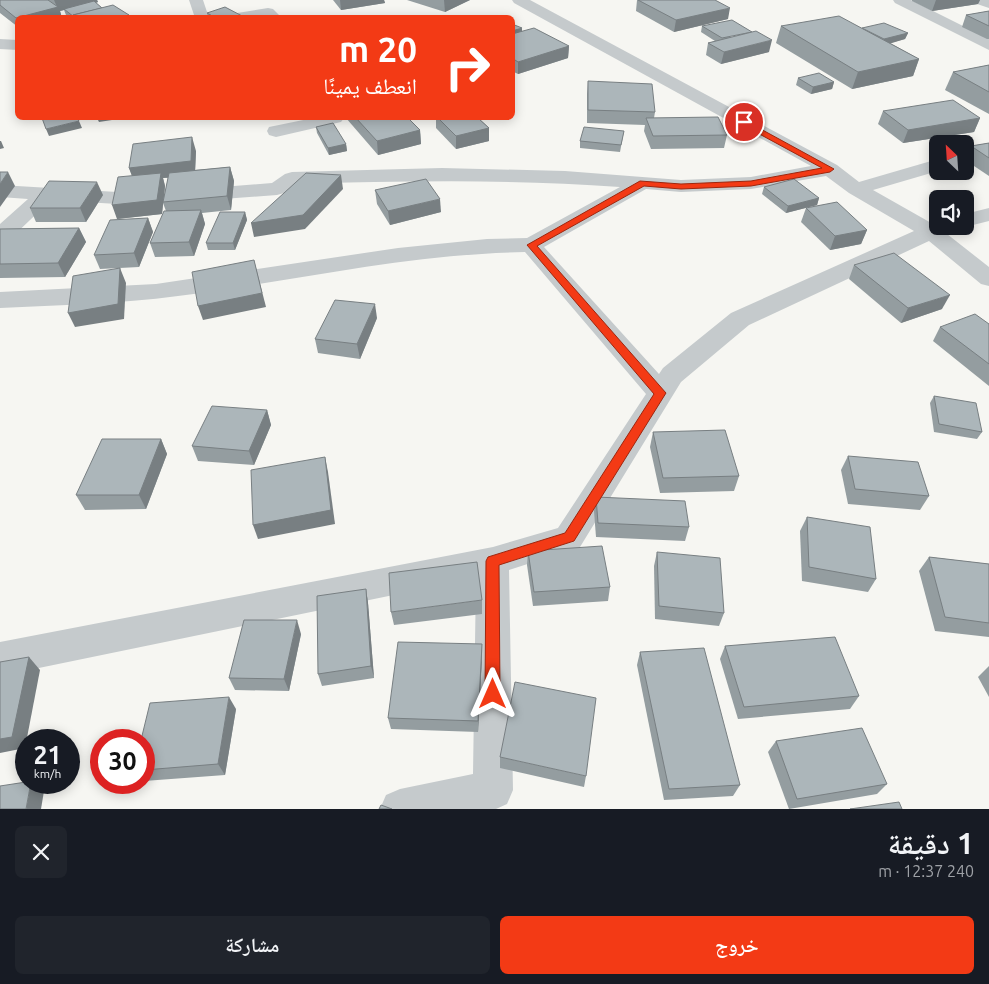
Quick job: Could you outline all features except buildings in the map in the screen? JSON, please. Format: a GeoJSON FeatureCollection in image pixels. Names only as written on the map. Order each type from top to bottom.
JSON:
{"type":"FeatureCollection","features":[{"type":"Feature","properties":{"kind":"street"},"geometry":{"type":"LineString","coordinates":[[196,0],[201,15]]}},
{"type":"Feature","properties":{"kind":"street"},"geometry":{"type":"LineString","coordinates":[[519,0],[830,169],[856,189],[929,224]]}},
{"type":"Feature","properties":{"kind":"street"},"geometry":{"type":"LineString","coordinates":[[900,0],[989,45]]}},
{"type":"Feature","properties":{"kind":"street"},"geometry":{"type":"LineString","coordinates":[[979,0],[989,4]]}},
{"type":"Feature","properties":{"kind":"street"},"geometry":{"type":"LineString","coordinates":[[250,15],[268,12],[272,15]]}},
{"type":"Feature","properties":{"kind":"street"},"geometry":{"type":"LineString","coordinates":[[0,44],[15,45]]}},
{"type":"Feature","properties":{"kind":"street"},"geometry":{"type":"LineString","coordinates":[[276,130],[325,120]]}},
{"type":"Feature","properties":{"kind":"street"},"geometry":{"type":"LineString","coordinates":[[856,189],[929,168]]}},
{"type":"Feature","properties":{"kind":"street"},"geometry":{"type":"LineString","coordinates":[[0,191],[134,199],[276,189],[292,178],[442,174],[565,176],[681,186],[751,183],[830,169]]}},
{"type":"Feature","properties":{"kind":"street"},"geometry":{"type":"LineString","coordinates":[[0,300],[177,289],[408,253],[486,245],[531,245],[643,183]]}},
{"type":"Feature","properties":{"kind":"street"},"geometry":{"type":"LineString","coordinates":[[0,236],[46,194]]}},
{"type":"Feature","properties":{"kind":"street"},"geometry":{"type":"LineString","coordinates":[[974,218],[989,214]]}},
{"type":"Feature","properties":{"kind":"street"},"geometry":{"type":"LineString","coordinates":[[0,659],[492,561],[569,538],[672,376],[740,319],[929,234]]}},
{"type":"Feature","properties":{"kind":"street"},"geometry":{"type":"LineString","coordinates":[[946,235],[989,279]]}},
{"type":"Feature","properties":{"kind":"street"},"geometry":{"type":"LineString","coordinates":[[531,245],[660,393]]}},
{"type":"Feature","properties":{"kind":"street"},"geometry":{"type":"LineString","coordinates":[[400,809],[493,790],[492,561]]}},
{"type":"Feature","properties":{"kind":"route"},"geometry":{"type":"LineString","coordinates":[[493,694],[492,561],[569,538],[660,393],[531,245],[643,183],[681,186],[751,183],[830,169],[744,122]]}}]}
